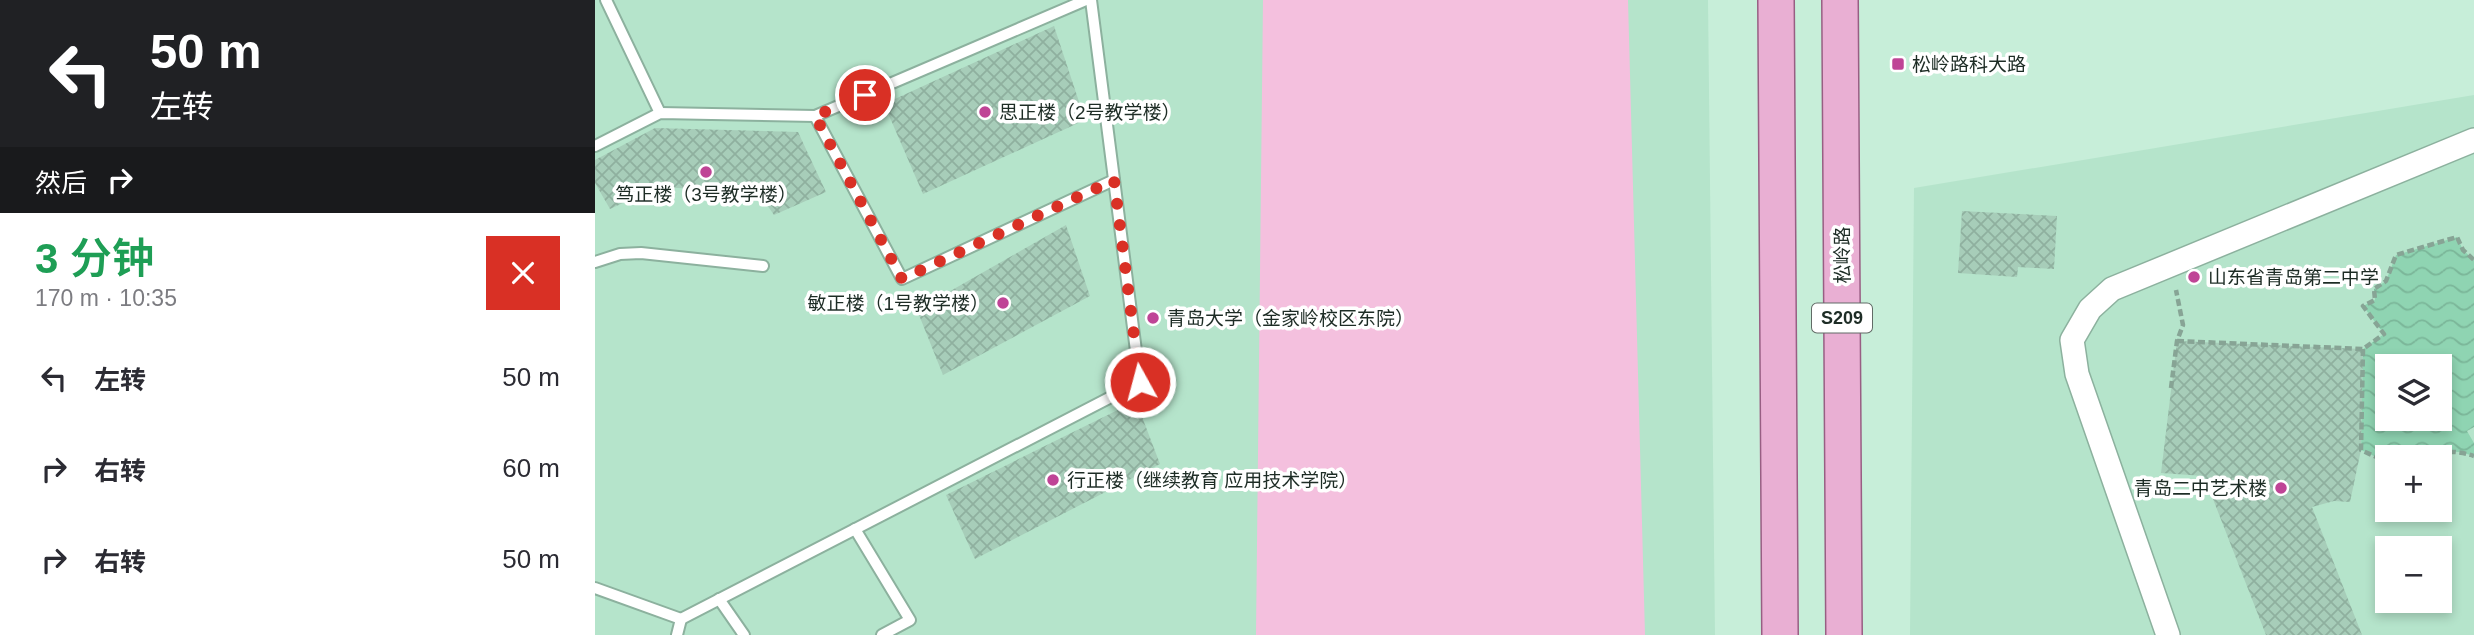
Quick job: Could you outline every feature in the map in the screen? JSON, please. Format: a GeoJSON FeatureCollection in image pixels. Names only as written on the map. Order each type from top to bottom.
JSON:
{"type":"FeatureCollection","features":[{"type":"Feature","properties":{"kind":"main road"},"geometry":{"type":"LineString","coordinates":[[1776,0],[1780,635]]}},
{"type":"Feature","properties":{"kind":"main road","name":"松岭路"},"geometry":{"type":"LineString","coordinates":[[1840,0],[1844,635]]}},
{"type":"Feature","properties":{"kind":"street"},"geometry":{"type":"LineString","coordinates":[[2168,635],[2077,374],[2072,340],[2090,309],[2112,289],[2474,140]]}},
{"type":"Feature","properties":{"kind":"lane"},"geometry":{"type":"LineString","coordinates":[[595,6],[606,0],[660,113]]}},
{"type":"Feature","properties":{"kind":"lane"},"geometry":{"type":"LineString","coordinates":[[595,146],[660,113],[815,116],[1086,0]]}},
{"type":"Feature","properties":{"kind":"lane"},"geometry":{"type":"LineString","coordinates":[[595,588],[681,619],[1140,382],[1091,0]]}},
{"type":"Feature","properties":{"kind":"lane"},"geometry":{"type":"LineString","coordinates":[[815,116],[902,279],[1114,180]]}},
{"type":"Feature","properties":{"kind":"lane"},"geometry":{"type":"LineString","coordinates":[[595,262],[620,254],[641,253],[763,266]]}},
{"type":"Feature","properties":{"kind":"lane"},"geometry":{"type":"LineString","coordinates":[[855,530],[911,620],[882,635]]}},
{"type":"Feature","properties":{"kind":"lane"},"geometry":{"type":"LineString","coordinates":[[719,599],[744,635]]}},
{"type":"Feature","properties":{"kind":"lane"},"geometry":{"type":"LineString","coordinates":[[677,635],[681,619]]}},
{"type":"Feature","properties":{"kind":"path"},"geometry":{"type":"LineString","coordinates":[[2177,341],[2363,348],[2384,334],[2363,306],[2375,300],[2374,289],[2386,281],[2396,255],[2457,237],[2463,250],[2474,260]]}},
{"type":"Feature","properties":{"kind":"path"},"geometry":{"type":"LineString","coordinates":[[2171,265],[2183,324],[2177,341],[2171,388]]}},
{"type":"Feature","properties":{"kind":"path"},"geometry":{"type":"LineString","coordinates":[[2363,348],[2361,450],[2375,456]]}},
{"type":"Feature","properties":{"kind":"path"},"geometry":{"type":"LineString","coordinates":[[2452,452],[2474,456]]}},
{"type":"Feature","properties":{"kind":"shaded area","name":"青岛大学（金家岭校区东院）"},"geometry":{"type":"Polygon","coordinates":[[[595,0],[1708,0],[1715,635],[595,635],[595,0]]]}},
{"type":"Feature","properties":{"kind":"shaded area"},"geometry":{"type":"Polygon","coordinates":[[[1263,0],[1628,0],[1645,635],[1256,635],[1263,0]]]}},
{"type":"Feature","properties":{"kind":"shaded area","name":"山东省青岛第二中学"},"geometry":{"type":"Polygon","coordinates":[[[2474,95],[2474,635],[1910,635],[1914,188],[2474,95]]]}},
{"type":"Feature","properties":{"kind":"water"},"geometry":{"type":"Polygon","coordinates":[[[2457,237],[2463,250],[2474,260],[2474,427],[2467,431],[2474,443],[2474,456],[2452,452],[2452,445],[2375,445],[2375,456],[2361,450],[2363,349],[2384,334],[2363,306],[2375,300],[2374,289],[2386,281],[2396,255],[2457,237]]]}},
{"type":"Feature","properties":{"kind":"building","name":"思正楼（2号教学楼）"},"geometry":{"type":"Polygon","coordinates":[[[1054,26],[1085,120],[923,194],[884,104],[1054,26]]]}},
{"type":"Feature","properties":{"kind":"building","name":"笃正楼（3号教学楼）"},"geometry":{"type":"Polygon","coordinates":[[[655,128],[798,132],[826,192],[774,215],[758,192],[658,187],[610,209],[595,183],[595,160],[655,128]]]}},
{"type":"Feature","properties":{"kind":"building"},"geometry":{"type":"Polygon","coordinates":[[[1962,211],[2057,216],[2054,269],[2018,267],[2017,277],[1958,273],[1962,211]]]}},
{"type":"Feature","properties":{"kind":"building","name":"敏正楼（1号教学楼）"},"geometry":{"type":"Polygon","coordinates":[[[1066,225],[1090,296],[943,375],[917,310],[1066,225]]]}},
{"type":"Feature","properties":{"kind":"building","name":"青岛二中艺术楼"},"geometry":{"type":"Polygon","coordinates":[[[2177,341],[2363,349],[2361,450],[2350,502],[2334,501],[2312,507],[2362,635],[2266,635],[2204,476],[2161,473],[2177,341]]]}},
{"type":"Feature","properties":{"kind":"building","name":"行正楼（继续教育 应用技术学院）"},"geometry":{"type":"Polygon","coordinates":[[[1136,401],[1160,464],[975,559],[946,495],[1136,401]]]}},
{"type":"Feature","properties":{"kind":"place","name":"松岭路科大路"},"geometry":{"type":"Point","coordinates":[1898,64]}},
{"type":"Feature","properties":{"kind":"place","name":"思正楼（2号教学楼）"},"geometry":{"type":"Point","coordinates":[985,112]}},
{"type":"Feature","properties":{"kind":"place","name":"笃正楼（3号教学楼）"},"geometry":{"type":"Point","coordinates":[706,172]}},
{"type":"Feature","properties":{"kind":"place","name":"山东省青岛第二中学"},"geometry":{"type":"Point","coordinates":[2194,277]}},
{"type":"Feature","properties":{"kind":"place","name":"敏正楼（1号教学楼）"},"geometry":{"type":"Point","coordinates":[1003,303]}},
{"type":"Feature","properties":{"kind":"place","name":"青岛大学（金家岭校区东院）"},"geometry":{"type":"Point","coordinates":[1153,318]}},
{"type":"Feature","properties":{"kind":"place","name":"行正楼（继续教育 应用技术学院）"},"geometry":{"type":"Point","coordinates":[1053,480]}},
{"type":"Feature","properties":{"kind":"place","name":"青岛二中艺术楼"},"geometry":{"type":"Point","coordinates":[2281,488]}},
{"type":"Feature","properties":{"kind":"route"},"geometry":{"type":"LineString","coordinates":[[865,95],[815,116],[902,279],[1114,180],[1140,382]]}}]}
